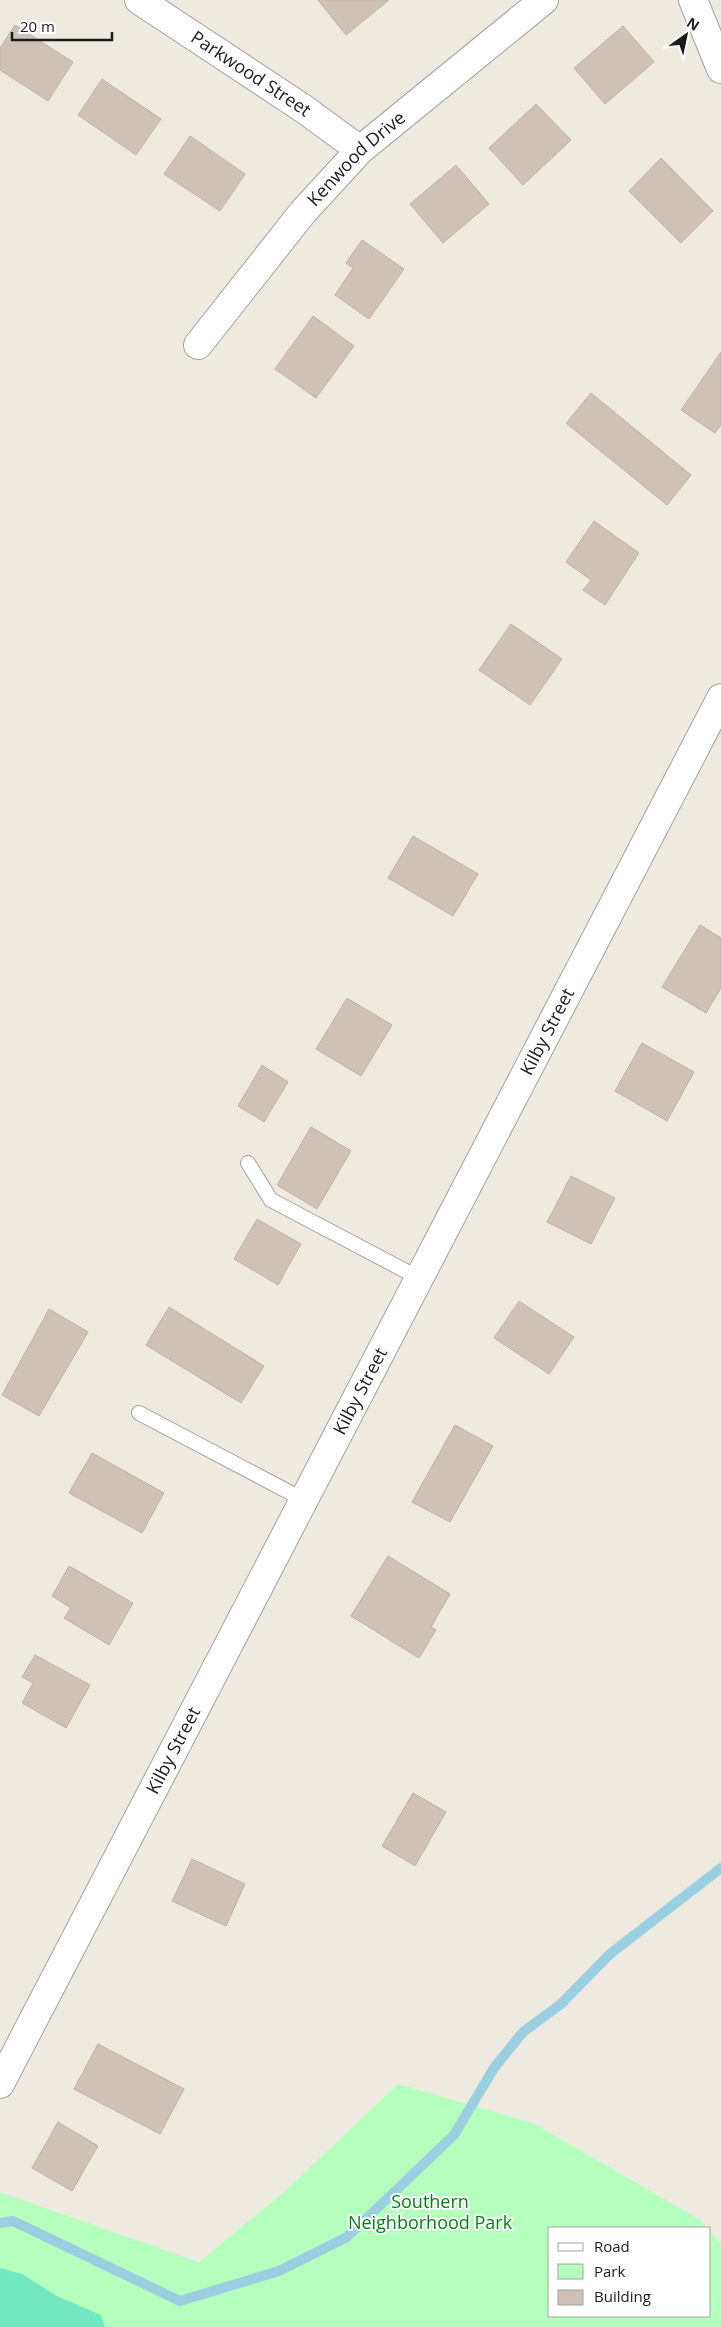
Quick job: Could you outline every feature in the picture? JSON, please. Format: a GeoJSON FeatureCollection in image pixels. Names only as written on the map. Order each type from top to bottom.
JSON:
{"type":"FeatureCollection","features":[{"type":"Feature","properties":{"kind":"street","name":"Parkwood Street"},"geometry":{"type":"LineString","coordinates":[[139,0],[304,109],[360,150]]}},
{"type":"Feature","properties":{"kind":"street","name":"Kenwood Drive"},"geometry":{"type":"LineString","coordinates":[[198,345],[303,212],[360,150],[544,0]]}},
{"type":"Feature","properties":{"kind":"street"},"geometry":{"type":"LineString","coordinates":[[694,0],[721,69]]}},
{"type":"Feature","properties":{"kind":"street","name":"Kilby Street"},"geometry":{"type":"LineString","coordinates":[[0,2084],[721,698]]}},
{"type":"Feature","properties":{"kind":"lane"},"geometry":{"type":"LineString","coordinates":[[248,1163],[271,1200],[419,1278]]}},
{"type":"Feature","properties":{"kind":"lane"},"geometry":{"type":"LineString","coordinates":[[139,1413],[304,1500]]}},
{"type":"Feature","properties":{"kind":"green space","name":"Southern Neighborhood Park"},"geometry":{"type":"Polygon","coordinates":[[[398,2084],[533,2123],[699,2219],[706,2227],[548,2227],[548,2317],[711,2317],[711,2232],[721,2244],[721,2327],[0,2327],[0,2192],[199,2262],[284,2192],[398,2084]]]}},
{"type":"Feature","properties":{"kind":"green space"},"geometry":{"type":"Polygon","coordinates":[[[0,2268],[22,2274],[57,2296],[101,2315],[105,2327],[0,2327],[0,2268]]]}},
{"type":"Feature","properties":{"kind":"building"},"geometry":{"type":"Polygon","coordinates":[[[318,0],[389,0],[346,35],[318,0]]]}},
{"type":"Feature","properties":{"kind":"building"},"geometry":{"type":"Polygon","coordinates":[[[15,25],[73,62],[48,101],[0,70],[0,48],[15,25]]]}},
{"type":"Feature","properties":{"kind":"building"},"geometry":{"type":"Polygon","coordinates":[[[623,26],[654,62],[605,104],[574,68],[623,26]]]}},
{"type":"Feature","properties":{"kind":"building"},"geometry":{"type":"Polygon","coordinates":[[[102,79],[161,119],[136,155],[78,115],[102,79]]]}},
{"type":"Feature","properties":{"kind":"building"},"geometry":{"type":"Polygon","coordinates":[[[536,104],[571,140],[523,185],[489,148],[536,104]]]}},
{"type":"Feature","properties":{"kind":"building"},"geometry":{"type":"Polygon","coordinates":[[[190,136],[245,174],[220,211],[164,174],[190,136]]]}},
{"type":"Feature","properties":{"kind":"building"},"geometry":{"type":"Polygon","coordinates":[[[661,158],[713,211],[681,243],[629,191],[661,158]]]}},
{"type":"Feature","properties":{"kind":"building"},"geometry":{"type":"Polygon","coordinates":[[[456,165],[489,204],[443,243],[410,204],[456,165]]]}},
{"type":"Feature","properties":{"kind":"building"},"geometry":{"type":"Polygon","coordinates":[[[362,240],[404,269],[369,319],[335,295],[353,268],[346,263],[362,240]]]}},
{"type":"Feature","properties":{"kind":"building"},"geometry":{"type":"Polygon","coordinates":[[[313,316],[354,346],[316,398],[275,369],[313,316]]]}},
{"type":"Feature","properties":{"kind":"building"},"geometry":{"type":"Polygon","coordinates":[[[721,352],[721,425],[715,433],[681,410],[721,352]]]}},
{"type":"Feature","properties":{"kind":"building"},"geometry":{"type":"Polygon","coordinates":[[[591,393],[691,475],[667,505],[566,423],[591,393]]]}},
{"type":"Feature","properties":{"kind":"building"},"geometry":{"type":"Polygon","coordinates":[[[594,521],[639,553],[605,605],[583,590],[591,580],[566,562],[594,521]]]}},
{"type":"Feature","properties":{"kind":"building"},"geometry":{"type":"Polygon","coordinates":[[[511,624],[562,659],[530,705],[479,670],[511,624]]]}},
{"type":"Feature","properties":{"kind":"building"},"geometry":{"type":"Polygon","coordinates":[[[413,836],[478,874],[453,916],[388,878],[413,836]]]}},
{"type":"Feature","properties":{"kind":"building"},"geometry":{"type":"Polygon","coordinates":[[[700,925],[721,938],[721,988],[706,1013],[662,987],[700,925]]]}},
{"type":"Feature","properties":{"kind":"building"},"geometry":{"type":"Polygon","coordinates":[[[347,998],[392,1025],[361,1076],[316,1049],[347,998]]]}},
{"type":"Feature","properties":{"kind":"building"},"geometry":{"type":"Polygon","coordinates":[[[642,1043],[694,1072],[667,1121],[615,1091],[642,1043]]]}},
{"type":"Feature","properties":{"kind":"building"},"geometry":{"type":"Polygon","coordinates":[[[262,1065],[288,1082],[264,1122],[238,1106],[262,1065]]]}},
{"type":"Feature","properties":{"kind":"building"},"geometry":{"type":"Polygon","coordinates":[[[311,1127],[351,1151],[317,1209],[277,1185],[311,1127]]]}},
{"type":"Feature","properties":{"kind":"building"},"geometry":{"type":"Polygon","coordinates":[[[571,1176],[615,1198],[591,1244],[547,1222],[571,1176]]]}},
{"type":"Feature","properties":{"kind":"building"},"geometry":{"type":"Polygon","coordinates":[[[257,1219],[301,1244],[278,1285],[234,1259],[257,1219]]]}},
{"type":"Feature","properties":{"kind":"building"},"geometry":{"type":"Polygon","coordinates":[[[519,1301],[574,1337],[549,1374],[494,1338],[519,1301]]]}},
{"type":"Feature","properties":{"kind":"building"},"geometry":{"type":"Polygon","coordinates":[[[169,1307],[264,1366],[241,1403],[146,1345],[169,1307]]]}},
{"type":"Feature","properties":{"kind":"building"},"geometry":{"type":"Polygon","coordinates":[[[49,1309],[88,1332],[39,1416],[2,1395],[49,1309]]]}},
{"type":"Feature","properties":{"kind":"building"},"geometry":{"type":"Polygon","coordinates":[[[455,1425],[493,1446],[450,1522],[412,1502],[455,1425]]]}},
{"type":"Feature","properties":{"kind":"building"},"geometry":{"type":"Polygon","coordinates":[[[92,1453],[164,1493],[142,1533],[69,1493],[92,1453]]]}},
{"type":"Feature","properties":{"kind":"building"},"geometry":{"type":"Polygon","coordinates":[[[388,1556],[450,1594],[431,1627],[436,1630],[419,1658],[351,1616],[388,1556]]]}},
{"type":"Feature","properties":{"kind":"building"},"geometry":{"type":"Polygon","coordinates":[[[69,1566],[133,1603],[109,1645],[64,1618],[71,1608],[52,1596],[69,1566]]]}},
{"type":"Feature","properties":{"kind":"building"},"geometry":{"type":"Polygon","coordinates":[[[35,1655],[90,1685],[66,1728],[22,1703],[33,1683],[22,1677],[35,1655]]]}},
{"type":"Feature","properties":{"kind":"building"},"geometry":{"type":"Polygon","coordinates":[[[413,1793],[446,1812],[415,1866],[382,1846],[413,1793]]]}},
{"type":"Feature","properties":{"kind":"building"},"geometry":{"type":"Polygon","coordinates":[[[192,1859],[245,1884],[226,1926],[172,1901],[192,1859]]]}},
{"type":"Feature","properties":{"kind":"building"},"geometry":{"type":"Polygon","coordinates":[[[98,2044],[184,2089],[160,2134],[74,2089],[98,2044]]]}},
{"type":"Feature","properties":{"kind":"building"},"geometry":{"type":"Polygon","coordinates":[[[58,2122],[98,2146],[72,2191],[32,2168],[58,2122]]]}},
{"type":"Feature","properties":{"kind":"waterway"},"geometry":{"type":"LineString","coordinates":[[0,2223],[13,2221],[180,2301],[279,2271],[347,2237],[454,2135],[494,2068],[523,2032],[561,2004],[610,1954],[721,1868]]}}]}
